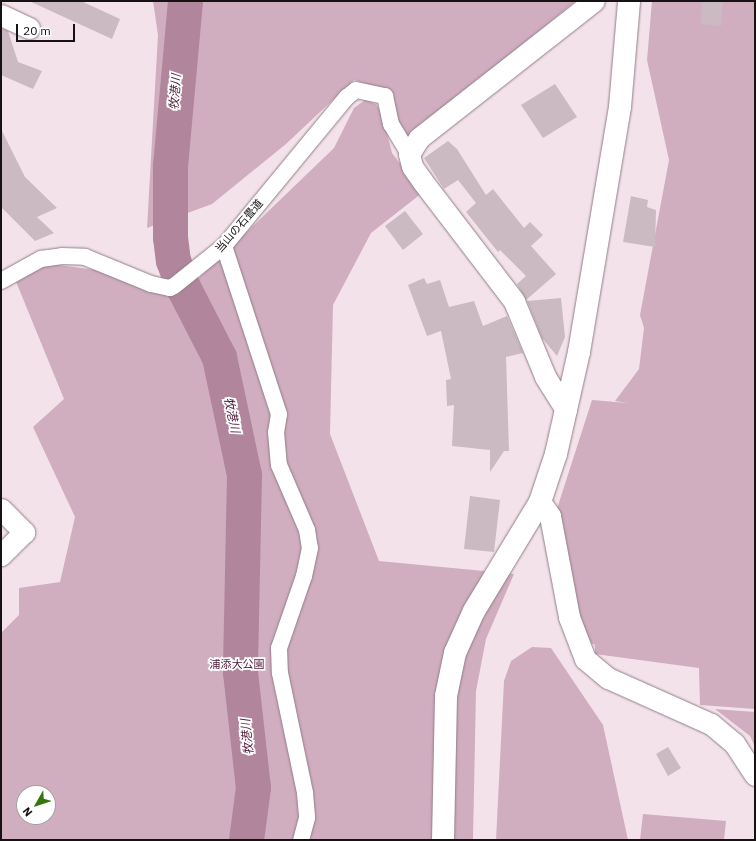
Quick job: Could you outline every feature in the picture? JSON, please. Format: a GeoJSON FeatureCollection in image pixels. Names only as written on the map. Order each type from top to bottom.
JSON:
{"type":"FeatureCollection","features":[{"type":"Feature","properties":{"kind":"street"},"geometry":{"type":"LineString","coordinates":[[566,410],[545,376],[514,301],[423,182],[412,166],[409,154],[419,138],[594,1]]}},
{"type":"Feature","properties":{"kind":"street"},"geometry":{"type":"LineString","coordinates":[[444,840],[446,696],[455,654],[474,611],[540,502],[556,454],[579,352],[620,107],[629,1]]}},
{"type":"Feature","properties":{"kind":"street"},"geometry":{"type":"LineString","coordinates":[[1,15],[29,28]]}},
{"type":"Feature","properties":{"kind":"street","name":"当山の石畳道"},"geometry":{"type":"LineString","coordinates":[[1,281],[41,259],[62,256],[85,257],[151,284],[170,288],[174,286],[224,246],[347,96],[356,90],[385,96],[390,124],[409,154]]}},
{"type":"Feature","properties":{"kind":"street"},"geometry":{"type":"LineString","coordinates":[[224,246],[279,414],[276,432],[279,465],[307,530],[310,548],[304,576],[279,648],[280,673],[305,793],[306,818],[301,840]]}},
{"type":"Feature","properties":{"kind":"street"},"geometry":{"type":"LineString","coordinates":[[540,502],[550,516],[569,617],[586,659],[608,678],[711,724],[734,743],[755,775]]}},
{"type":"Feature","properties":{"kind":"street"},"geometry":{"type":"LineString","coordinates":[[1,509],[24,532],[1,555]]}},
{"type":"Feature","properties":{"kind":"green space"},"geometry":{"type":"Polygon","coordinates":[[[153,1],[576,1],[405,139],[388,90],[354,80],[286,144],[212,204],[147,228],[158,35],[153,1]]]}},
{"type":"Feature","properties":{"kind":"green space"},"geometry":{"type":"Polygon","coordinates":[[[652,1],[755,1],[755,709],[700,705],[699,668],[595,654],[595,645],[587,641],[575,621],[555,515],[592,400],[628,403],[615,401],[639,369],[644,328],[640,315],[669,160],[647,60],[652,1]]]}},
{"type":"Feature","properties":{"kind":"green space","name":"浦添大公園"},"geometry":{"type":"Polygon","coordinates":[[[365,100],[376,104],[382,113],[392,153],[422,193],[371,233],[333,305],[330,434],[379,561],[514,574],[486,639],[476,691],[473,840],[1,840],[1,633],[19,615],[19,588],[60,582],[75,517],[33,427],[64,399],[10,267],[44,263],[111,272],[176,300],[334,148],[354,108],[365,100]]]}},
{"type":"Feature","properties":{"kind":"green space"},"geometry":{"type":"Polygon","coordinates":[[[532,647],[551,648],[603,725],[628,840],[496,840],[504,681],[511,661],[532,647]]]}},
{"type":"Feature","properties":{"kind":"green space"},"geometry":{"type":"Polygon","coordinates":[[[715,709],[755,712],[755,747],[750,736],[715,709]]]}},
{"type":"Feature","properties":{"kind":"green space"},"geometry":{"type":"Polygon","coordinates":[[[643,814],[726,821],[724,840],[640,840],[643,814]]]}},
{"type":"Feature","properties":{"kind":"building"},"geometry":{"type":"Polygon","coordinates":[[[29,1],[81,1],[120,19],[112,39],[29,1]]]}},
{"type":"Feature","properties":{"kind":"building"},"geometry":{"type":"Polygon","coordinates":[[[702,1],[723,1],[721,26],[701,24],[702,1]]]}},
{"type":"Feature","properties":{"kind":"building"},"geometry":{"type":"Polygon","coordinates":[[[1,28],[8,31],[18,62],[42,71],[33,89],[1,75],[1,28]]]}},
{"type":"Feature","properties":{"kind":"building"},"geometry":{"type":"Polygon","coordinates":[[[555,84],[577,117],[543,138],[521,105],[555,84]]]}},
{"type":"Feature","properties":{"kind":"building"},"geometry":{"type":"Polygon","coordinates":[[[1,129],[25,177],[57,208],[37,217],[54,233],[35,241],[1,207],[1,129]]]}},
{"type":"Feature","properties":{"kind":"building"},"geometry":{"type":"Polygon","coordinates":[[[448,141],[457,149],[486,195],[493,189],[524,228],[530,222],[543,235],[531,246],[556,274],[526,300],[517,284],[526,276],[500,250],[498,252],[466,212],[476,203],[458,180],[444,189],[424,158],[448,141]]]}},
{"type":"Feature","properties":{"kind":"building"},"geometry":{"type":"Polygon","coordinates":[[[631,196],[648,200],[647,207],[656,210],[655,247],[623,242],[631,196]]]}},
{"type":"Feature","properties":{"kind":"building"},"geometry":{"type":"Polygon","coordinates":[[[405,211],[423,234],[403,250],[385,226],[405,211]]]}},
{"type":"Feature","properties":{"kind":"building"},"geometry":{"type":"Polygon","coordinates":[[[424,278],[427,284],[440,280],[449,307],[474,301],[483,326],[507,316],[523,353],[506,357],[509,451],[504,451],[490,472],[490,450],[452,446],[454,405],[447,406],[446,380],[451,379],[441,331],[427,336],[408,285],[424,278]]]}},
{"type":"Feature","properties":{"kind":"building"},"geometry":{"type":"Polygon","coordinates":[[[561,298],[565,337],[557,356],[542,338],[527,301],[561,298]]]}},
{"type":"Feature","properties":{"kind":"building"},"geometry":{"type":"Polygon","coordinates":[[[470,496],[500,500],[494,552],[464,549],[470,496]]]}},
{"type":"Feature","properties":{"kind":"building"},"geometry":{"type":"Polygon","coordinates":[[[668,747],[681,768],[668,776],[656,754],[668,747]]]}},
{"type":"Feature","properties":{"kind":"waterway","name":"牧港川"},"geometry":{"type":"LineString","coordinates":[[185,1],[170,166],[170,237],[173,260],[183,287],[219,357],[244,475],[240,672],[253,787],[246,840]]}}]}
